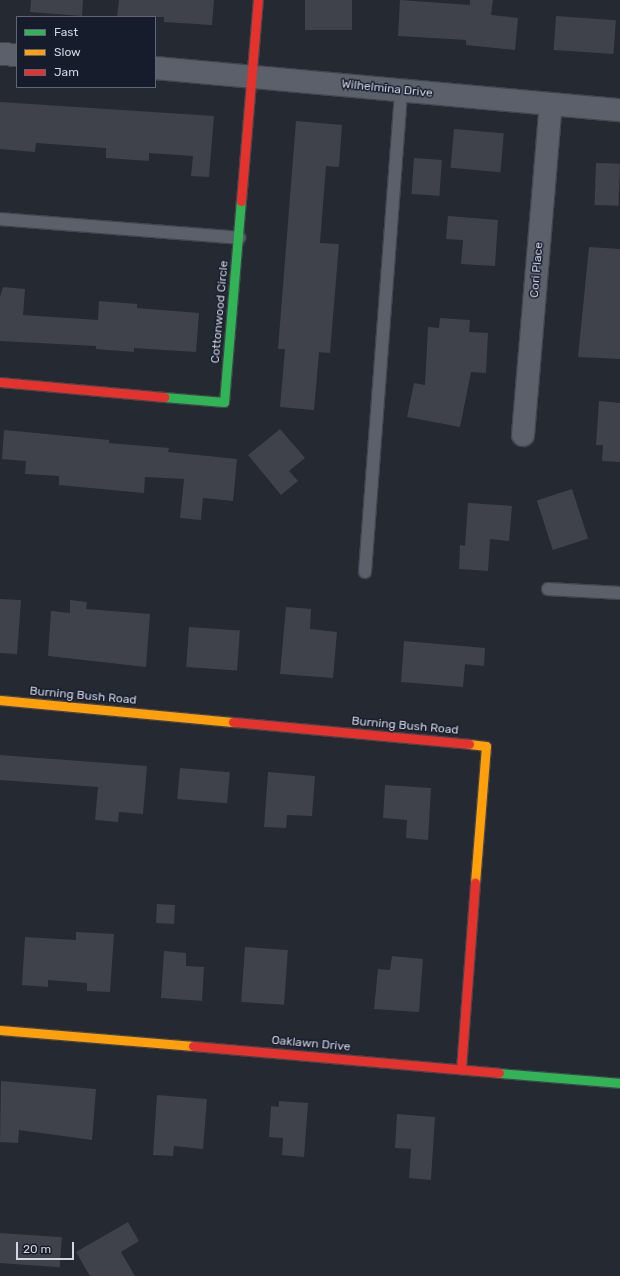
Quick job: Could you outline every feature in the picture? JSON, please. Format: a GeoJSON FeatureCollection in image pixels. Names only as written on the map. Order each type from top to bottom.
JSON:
{"type":"FeatureCollection","features":[{"type":"Feature","properties":{"kind":"street","name":"Cottonwood Circle"},"geometry":{"type":"LineString","coordinates":[[0,382],[224,402],[253,76],[258,0]]}},
{"type":"Feature","properties":{"kind":"street"},"geometry":{"type":"LineString","coordinates":[[0,54],[16,56]]}},
{"type":"Feature","properties":{"kind":"street","name":"Wilhelmina Drive"},"geometry":{"type":"LineString","coordinates":[[156,68],[551,105],[620,110]]}},
{"type":"Feature","properties":{"kind":"street","name":"Cori Place"},"geometry":{"type":"LineString","coordinates":[[523,434],[551,105]]}},
{"type":"Feature","properties":{"kind":"street","name":"Burning Bush Road"},"geometry":{"type":"LineString","coordinates":[[0,700],[486,746],[461,1069]]}},
{"type":"Feature","properties":{"kind":"street","name":"Oaklawn Drive"},"geometry":{"type":"LineString","coordinates":[[0,1030],[620,1082]]}},
{"type":"Feature","properties":{"kind":"lane"},"geometry":{"type":"LineString","coordinates":[[365,572],[401,91]]}},
{"type":"Feature","properties":{"kind":"lane"},"geometry":{"type":"LineString","coordinates":[[0,219],[239,238]]}},
{"type":"Feature","properties":{"kind":"lane"},"geometry":{"type":"LineString","coordinates":[[548,589],[620,593]]}},
{"type":"Feature","properties":{"kind":"building"},"geometry":{"type":"Polygon","coordinates":[[[31,0],[83,0],[82,16],[30,12],[31,0]]]}},
{"type":"Feature","properties":{"kind":"building"},"geometry":{"type":"Polygon","coordinates":[[[119,0],[214,0],[212,25],[164,22],[164,17],[156,16],[117,16],[119,0]]]}},
{"type":"Feature","properties":{"kind":"building"},"geometry":{"type":"Polygon","coordinates":[[[305,0],[352,0],[352,30],[305,30],[305,0]]]}},
{"type":"Feature","properties":{"kind":"building"},"geometry":{"type":"Polygon","coordinates":[[[400,0],[470,5],[470,0],[493,0],[491,15],[518,18],[515,50],[466,45],[466,40],[398,36],[400,0]]]}},
{"type":"Feature","properties":{"kind":"building"},"geometry":{"type":"Polygon","coordinates":[[[556,16],[616,20],[613,54],[554,50],[556,16]]]}},
{"type":"Feature","properties":{"kind":"building"},"geometry":{"type":"Polygon","coordinates":[[[0,102],[214,116],[209,177],[191,176],[193,156],[149,153],[149,161],[106,158],[106,148],[36,143],[35,152],[0,149],[0,102]]]}},
{"type":"Feature","properties":{"kind":"building"},"geometry":{"type":"Polygon","coordinates":[[[296,121],[342,125],[339,167],[326,166],[320,243],[339,244],[330,353],[319,352],[314,410],[280,407],[285,349],[278,349],[296,121]]]}},
{"type":"Feature","properties":{"kind":"building"},"geometry":{"type":"Polygon","coordinates":[[[454,129],[504,133],[500,172],[451,168],[454,129]]]}},
{"type":"Feature","properties":{"kind":"building"},"geometry":{"type":"Polygon","coordinates":[[[414,158],[442,160],[439,196],[411,194],[414,158]]]}},
{"type":"Feature","properties":{"kind":"building"},"geometry":{"type":"Polygon","coordinates":[[[596,163],[620,164],[619,206],[595,205],[596,163]]]}},
{"type":"Feature","properties":{"kind":"building"},"geometry":{"type":"Polygon","coordinates":[[[448,216],[498,220],[495,266],[461,264],[463,240],[446,239],[448,216]]]}},
{"type":"Feature","properties":{"kind":"building"},"geometry":{"type":"Polygon","coordinates":[[[589,247],[620,249],[620,359],[578,357],[589,247]]]}},
{"type":"Feature","properties":{"kind":"building"},"geometry":{"type":"Polygon","coordinates":[[[3,287],[25,289],[23,315],[98,320],[99,301],[137,304],[137,308],[199,313],[196,352],[134,348],[134,352],[96,349],[96,346],[0,341],[0,297],[3,287]]]}},
{"type":"Feature","properties":{"kind":"building"},"geometry":{"type":"Polygon","coordinates":[[[440,318],[470,320],[469,332],[488,333],[486,373],[471,372],[460,427],[407,417],[414,383],[425,385],[428,327],[439,328],[440,318]]]}},
{"type":"Feature","properties":{"kind":"building"},"geometry":{"type":"Polygon","coordinates":[[[599,401],[620,403],[620,462],[602,461],[603,445],[596,445],[599,401]]]}},
{"type":"Feature","properties":{"kind":"building"},"geometry":{"type":"Polygon","coordinates":[[[280,429],[305,458],[289,471],[298,481],[281,495],[248,455],[280,429]]]}},
{"type":"Feature","properties":{"kind":"building"},"geometry":{"type":"Polygon","coordinates":[[[4,430],[109,440],[109,443],[169,448],[168,452],[237,459],[233,501],[203,498],[201,520],[180,518],[184,479],[145,477],[144,493],[59,485],[59,476],[25,474],[26,461],[2,459],[4,430]]]}},
{"type":"Feature","properties":{"kind":"building"},"geometry":{"type":"Polygon","coordinates":[[[572,489],[588,538],[553,550],[537,500],[572,489]]]}},
{"type":"Feature","properties":{"kind":"building"},"geometry":{"type":"Polygon","coordinates":[[[468,503],[512,506],[509,541],[490,539],[488,571],[459,569],[460,545],[465,546],[468,503]]]}},
{"type":"Feature","properties":{"kind":"building"},"geometry":{"type":"Polygon","coordinates":[[[0,599],[21,600],[17,654],[0,653],[0,599]]]}},
{"type":"Feature","properties":{"kind":"building"},"geometry":{"type":"Polygon","coordinates":[[[70,600],[87,602],[86,609],[150,614],[146,667],[48,656],[51,611],[70,613],[70,600]]]}},
{"type":"Feature","properties":{"kind":"building"},"geometry":{"type":"Polygon","coordinates":[[[286,607],[311,609],[310,629],[337,632],[333,678],[280,674],[286,607]]]}},
{"type":"Feature","properties":{"kind":"building"},"geometry":{"type":"Polygon","coordinates":[[[189,627],[240,631],[237,670],[186,667],[189,627]]]}},
{"type":"Feature","properties":{"kind":"building"},"geometry":{"type":"Polygon","coordinates":[[[404,641],[485,648],[484,666],[465,664],[463,687],[401,682],[404,641]]]}},
{"type":"Feature","properties":{"kind":"building"},"geometry":{"type":"Polygon","coordinates":[[[0,755],[147,766],[143,814],[119,812],[118,822],[95,820],[98,787],[0,780],[0,755]]]}},
{"type":"Feature","properties":{"kind":"building"},"geometry":{"type":"Polygon","coordinates":[[[180,768],[230,772],[227,803],[177,799],[180,768]]]}},
{"type":"Feature","properties":{"kind":"building"},"geometry":{"type":"Polygon","coordinates":[[[268,772],[315,776],[312,816],[287,815],[286,828],[264,827],[268,772]]]}},
{"type":"Feature","properties":{"kind":"building"},"geometry":{"type":"Polygon","coordinates":[[[385,785],[431,788],[428,840],[406,838],[407,820],[383,818],[385,785]]]}},
{"type":"Feature","properties":{"kind":"building"},"geometry":{"type":"Polygon","coordinates":[[[157,904],[175,905],[174,924],[156,923],[157,904]]]}},
{"type":"Feature","properties":{"kind":"building"},"geometry":{"type":"Polygon","coordinates":[[[76,932],[114,934],[110,992],[87,991],[87,983],[48,980],[48,987],[22,985],[25,937],[76,940],[76,932]]]}},
{"type":"Feature","properties":{"kind":"building"},"geometry":{"type":"Polygon","coordinates":[[[245,947],[288,950],[284,1005],[241,1002],[245,947]]]}},
{"type":"Feature","properties":{"kind":"building"},"geometry":{"type":"Polygon","coordinates":[[[164,951],[186,953],[186,966],[204,967],[202,1001],[161,998],[164,951]]]}},
{"type":"Feature","properties":{"kind":"building"},"geometry":{"type":"Polygon","coordinates":[[[392,956],[423,959],[419,1012],[374,1009],[378,969],[390,970],[392,956]]]}},
{"type":"Feature","properties":{"kind":"building"},"geometry":{"type":"Polygon","coordinates":[[[1,1081],[96,1089],[92,1140],[19,1130],[18,1143],[0,1142],[1,1081]]]}},
{"type":"Feature","properties":{"kind":"building"},"geometry":{"type":"Polygon","coordinates":[[[157,1095],[207,1099],[203,1149],[174,1146],[173,1156],[153,1155],[157,1095]]]}},
{"type":"Feature","properties":{"kind":"building"},"geometry":{"type":"Polygon","coordinates":[[[279,1101],[308,1103],[304,1157],[282,1155],[283,1138],[269,1137],[271,1106],[279,1107],[279,1101]]]}},
{"type":"Feature","properties":{"kind":"building"},"geometry":{"type":"Polygon","coordinates":[[[397,1114],[435,1117],[431,1180],[409,1178],[411,1149],[395,1148],[397,1114]]]}},
{"type":"Feature","properties":{"kind":"building"},"geometry":{"type":"Polygon","coordinates":[[[128,1222],[139,1241],[121,1252],[135,1276],[90,1276],[76,1252],[128,1222]]]}},
{"type":"Feature","properties":{"kind":"building"},"geometry":{"type":"Polygon","coordinates":[[[0,1233],[62,1237],[60,1267],[0,1263],[0,1233]]]}},
{"type":"Feature","properties":{"kind":"traffic: fast"},"geometry":{"type":"LineString","coordinates":[[164,397],[224,402],[241,201]]}},
{"type":"Feature","properties":{"kind":"traffic: fast"},"geometry":{"type":"LineString","coordinates":[[499,1073],[620,1083]]}},
{"type":"Feature","properties":{"kind":"traffic: slow"},"geometry":{"type":"LineString","coordinates":[[0,700],[233,722]]}},
{"type":"Feature","properties":{"kind":"traffic: slow"},"geometry":{"type":"LineString","coordinates":[[469,744],[486,746],[475,883]]}},
{"type":"Feature","properties":{"kind":"traffic: slow"},"geometry":{"type":"LineString","coordinates":[[0,1030],[193,1046]]}},
{"type":"Feature","properties":{"kind":"traffic: jam"},"geometry":{"type":"LineString","coordinates":[[241,201],[258,0]]}},
{"type":"Feature","properties":{"kind":"traffic: jam"},"geometry":{"type":"LineString","coordinates":[[0,382],[164,397]]}},
{"type":"Feature","properties":{"kind":"traffic: jam"},"geometry":{"type":"LineString","coordinates":[[233,722],[469,744]]}},
{"type":"Feature","properties":{"kind":"traffic: jam"},"geometry":{"type":"LineString","coordinates":[[461,1069],[475,883]]}},
{"type":"Feature","properties":{"kind":"traffic: jam"},"geometry":{"type":"LineString","coordinates":[[193,1046],[499,1073]]}}]}
